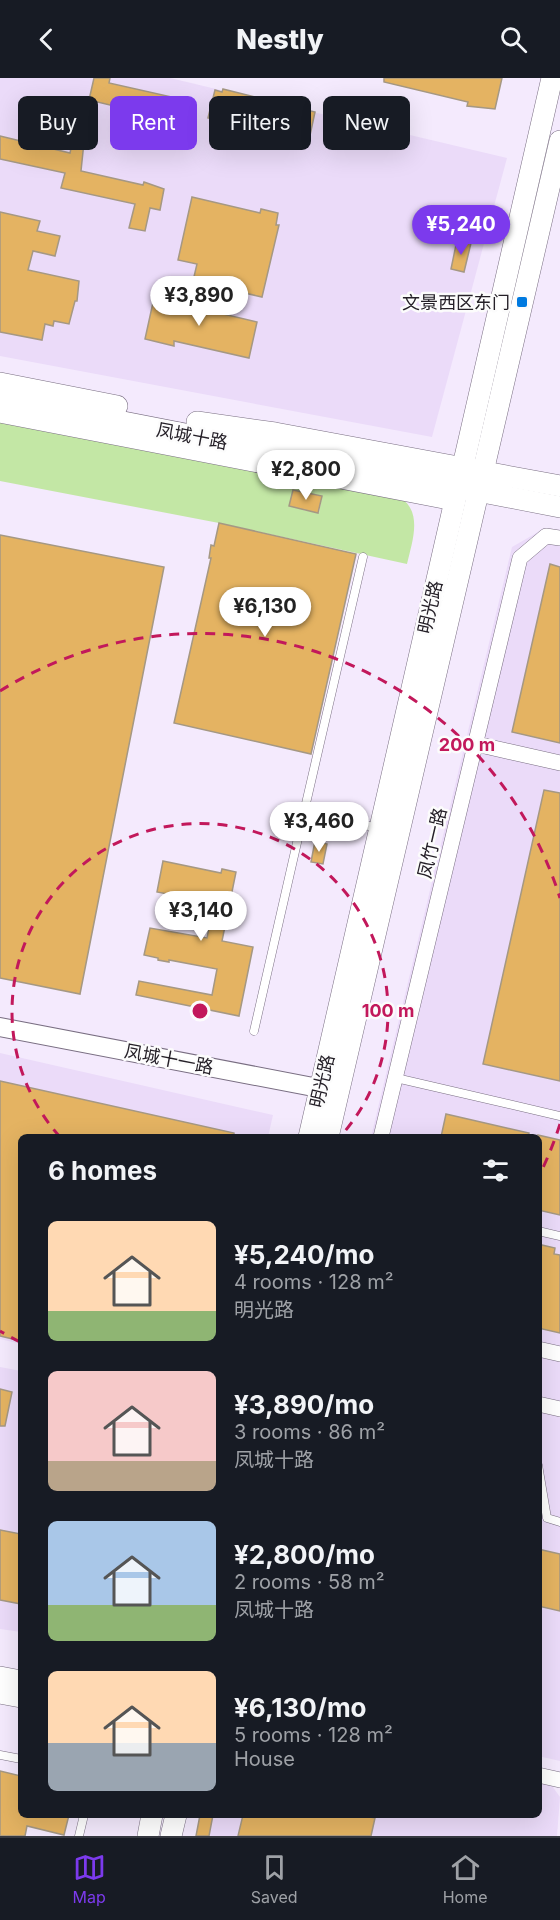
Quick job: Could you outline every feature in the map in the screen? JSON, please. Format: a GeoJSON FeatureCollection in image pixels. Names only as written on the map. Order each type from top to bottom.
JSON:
{"type":"FeatureCollection","features":[{"type":"Feature","properties":{"kind":"main road","name":"明光路"},"geometry":{"type":"LineString","coordinates":[[473,470],[552,78]]}},
{"type":"Feature","properties":{"kind":"main road","name":"明光路"},"geometry":{"type":"LineString","coordinates":[[328,1134],[330,1090],[380,828],[463,495],[473,470],[560,141]]}},
{"type":"Feature","properties":{"kind":"main road","name":"凤城十路"},"geometry":{"type":"LineString","coordinates":[[0,383],[223,427],[275,433],[560,486]]}},
{"type":"Feature","properties":{"kind":"main road","name":"凤城十路"},"geometry":{"type":"LineString","coordinates":[[0,398],[463,495],[560,507]]}},
{"type":"Feature","properties":{"kind":"main road","name":"明光路"},"geometry":{"type":"LineString","coordinates":[[310,1134],[330,1090],[463,495]]}},
{"type":"Feature","properties":{"kind":"main road"},"geometry":{"type":"LineString","coordinates":[[0,1677],[18,1680]]}},
{"type":"Feature","properties":{"kind":"main road"},"geometry":{"type":"LineString","coordinates":[[0,1693],[18,1696]]}},
{"type":"Feature","properties":{"kind":"main road"},"geometry":{"type":"LineString","coordinates":[[148,1836],[151,1818]]}},
{"type":"Feature","properties":{"kind":"main road"},"geometry":{"type":"LineString","coordinates":[[171,1836],[175,1818]]}},
{"type":"Feature","properties":{"kind":"street"},"geometry":{"type":"LineString","coordinates":[[0,415],[463,495]]}},
{"type":"Feature","properties":{"kind":"street","name":"凤竹一路"},"geometry":{"type":"LineString","coordinates":[[382,1134],[520,558],[546,536],[560,538]]}},
{"type":"Feature","properties":{"kind":"street"},"geometry":{"type":"LineString","coordinates":[[476,744],[560,763]]}},
{"type":"Feature","properties":{"kind":"street","name":"凤城十一路"},"geometry":{"type":"LineString","coordinates":[[0,1027],[330,1090]]}},
{"type":"Feature","properties":{"kind":"street"},"geometry":{"type":"LineString","coordinates":[[542,1350],[560,1354]]}},
{"type":"Feature","properties":{"kind":"street"},"geometry":{"type":"LineString","coordinates":[[542,1405],[560,1409]]}},
{"type":"Feature","properties":{"kind":"street"},"geometry":{"type":"LineString","coordinates":[[542,1776],[560,1780]]}},
{"type":"Feature","properties":{"kind":"lane"},"geometry":{"type":"LineString","coordinates":[[255,1031],[363,557]]}},
{"type":"Feature","properties":{"kind":"lane"},"geometry":{"type":"LineString","coordinates":[[304,812],[380,828]]}},
{"type":"Feature","properties":{"kind":"lane"},"geometry":{"type":"LineString","coordinates":[[396,1078],[560,1116]]}},
{"type":"Feature","properties":{"kind":"lane"},"geometry":{"type":"LineString","coordinates":[[542,1232],[560,1236]]}},
{"type":"Feature","properties":{"kind":"lane"},"geometry":{"type":"LineString","coordinates":[[542,1489],[547,1518],[560,1521]]}},
{"type":"Feature","properties":{"kind":"lane"},"geometry":{"type":"LineString","coordinates":[[0,1755],[18,1758]]}},
{"type":"Feature","properties":{"kind":"lane"},"geometry":{"type":"LineString","coordinates":[[79,1836],[83,1818]]}},
{"type":"Feature","properties":{"kind":"shaded area"},"geometry":{"type":"Polygon","coordinates":[[[0,78],[170,78],[246,96],[209,96],[209,150],[311,150],[311,111],[323,114],[323,150],[410,150],[410,135],[507,158],[432,437],[0,356],[0,78]]]}},
{"type":"Feature","properties":{"kind":"shaded area"},"geometry":{"type":"Polygon","coordinates":[[[545,528],[560,530],[560,1761],[542,1757],[542,1134],[372,1134],[512,547],[545,528]]]}},
{"type":"Feature","properties":{"kind":"shaded area"},"geometry":{"type":"Polygon","coordinates":[[[0,1053],[273,1115],[269,1134],[18,1134],[18,1343],[0,1339],[0,1053]]]}},
{"type":"Feature","properties":{"kind":"shaded area"},"geometry":{"type":"Polygon","coordinates":[[[0,1367],[18,1370],[18,1632],[0,1629],[0,1367]]]}},
{"type":"Feature","properties":{"kind":"shaded area"},"geometry":{"type":"Polygon","coordinates":[[[542,1784],[552,1786],[560,1797],[557,1836],[202,1836],[206,1818],[542,1818],[542,1784]]]}},
{"type":"Feature","properties":{"kind":"green space"},"geometry":{"type":"Polygon","coordinates":[[[0,417],[401,498],[412,512],[413,537],[407,564],[219,523],[0,481],[0,417]],[[306,493],[303,510],[319,513],[322,496],[306,493]]]}},
{"type":"Feature","properties":{"kind":"building"},"geometry":{"type":"Polygon","coordinates":[[[94,78],[110,78],[109,83],[167,96],[110,96],[110,105],[98,102],[98,96],[90,96],[94,78]]]}},
{"type":"Feature","properties":{"kind":"building"},"geometry":{"type":"Polygon","coordinates":[[[384,78],[502,78],[495,109],[467,106],[468,102],[384,82],[384,78]]]}},
{"type":"Feature","properties":{"kind":"building"},"geometry":{"type":"Polygon","coordinates":[[[223,89],[251,96],[214,96],[215,90],[222,92],[223,89]]]}},
{"type":"Feature","properties":{"kind":"building"},"geometry":{"type":"Polygon","coordinates":[[[311,111],[315,112],[311,131],[311,111]]]}},
{"type":"Feature","properties":{"kind":"building"},"geometry":{"type":"Polygon","coordinates":[[[0,136],[18,140],[18,150],[58,150],[70,153],[71,150],[83,150],[81,171],[143,185],[144,182],[164,189],[160,210],[150,208],[145,231],[129,228],[135,204],[61,188],[65,173],[0,159],[0,136]]]}},
{"type":"Feature","properties":{"kind":"building"},"geometry":{"type":"Polygon","coordinates":[[[192,197],[260,213],[261,209],[278,213],[276,225],[279,225],[262,297],[193,281],[197,264],[178,260],[192,197]]]}},
{"type":"Feature","properties":{"kind":"building"},"geometry":{"type":"Polygon","coordinates":[[[0,212],[40,221],[37,231],[60,236],[55,256],[33,251],[28,270],[79,281],[77,301],[75,301],[69,324],[54,321],[53,326],[45,324],[42,340],[0,332],[0,212]]]}},
{"type":"Feature","properties":{"kind":"building"},"geometry":{"type":"Polygon","coordinates":[[[457,240],[471,243],[464,272],[451,269],[457,240]]]}},
{"type":"Feature","properties":{"kind":"building"},"geometry":{"type":"Polygon","coordinates":[[[161,291],[172,294],[171,298],[186,302],[185,305],[257,322],[249,358],[174,341],[174,346],[145,339],[154,298],[159,299],[161,291]]]}},
{"type":"Feature","properties":{"kind":"building"},"geometry":{"type":"Polygon","coordinates":[[[293,490],[322,496],[318,513],[289,506],[293,490]]]}},
{"type":"Feature","properties":{"kind":"building"},"geometry":{"type":"Polygon","coordinates":[[[219,523],[356,554],[311,754],[174,723],[211,558],[209,558],[211,545],[214,546],[219,523]]]}},
{"type":"Feature","properties":{"kind":"building"},"geometry":{"type":"Polygon","coordinates":[[[0,535],[164,567],[80,994],[0,978],[0,535]]]}},
{"type":"Feature","properties":{"kind":"building"},"geometry":{"type":"Polygon","coordinates":[[[550,564],[560,567],[560,743],[512,732],[550,564]]]}},
{"type":"Feature","properties":{"kind":"building"},"geometry":{"type":"Polygon","coordinates":[[[544,790],[560,793],[560,1081],[483,1064],[544,790]]]}},
{"type":"Feature","properties":{"kind":"building"},"geometry":{"type":"Polygon","coordinates":[[[315,841],[327,844],[323,864],[311,862],[315,841]]]}},
{"type":"Feature","properties":{"kind":"building"},"geometry":{"type":"Polygon","coordinates":[[[163,861],[221,873],[222,869],[236,872],[222,941],[253,947],[239,1016],[136,995],[139,981],[212,995],[217,969],[158,960],[158,958],[144,955],[150,928],[207,938],[214,903],[157,892],[163,861]]]}},
{"type":"Feature","properties":{"kind":"building"},"geometry":{"type":"Polygon","coordinates":[[[0,1081],[234,1133],[18,1134],[18,1340],[0,1336],[0,1081]]]}},
{"type":"Feature","properties":{"kind":"building"},"geometry":{"type":"Polygon","coordinates":[[[446,1114],[529,1133],[529,1134],[442,1134],[446,1114]]]}},
{"type":"Feature","properties":{"kind":"building"},"geometry":{"type":"Polygon","coordinates":[[[542,1136],[560,1140],[560,1215],[542,1211],[542,1136]]]}},
{"type":"Feature","properties":{"kind":"building"},"geometry":{"type":"Polygon","coordinates":[[[542,1245],[555,1248],[554,1254],[560,1255],[560,1333],[542,1329],[542,1245]]]}},
{"type":"Feature","properties":{"kind":"building"},"geometry":{"type":"Polygon","coordinates":[[[0,1389],[12,1392],[5,1426],[0,1426],[0,1389]]]}},
{"type":"Feature","properties":{"kind":"building"},"geometry":{"type":"Polygon","coordinates":[[[0,1530],[18,1533],[18,1603],[0,1600],[0,1530]]]}},
{"type":"Feature","properties":{"kind":"building"},"geometry":{"type":"Polygon","coordinates":[[[542,1550],[560,1554],[560,1611],[542,1607],[542,1550]]]}},
{"type":"Feature","properties":{"kind":"building"},"geometry":{"type":"Polygon","coordinates":[[[0,1771],[18,1775],[18,1818],[68,1818],[64,1835],[27,1826],[25,1836],[0,1836],[0,1771]]]}},
{"type":"Feature","properties":{"kind":"building"},"geometry":{"type":"Polygon","coordinates":[[[199,1818],[212,1818],[209,1836],[196,1836],[199,1818]]]}},
{"type":"Feature","properties":{"kind":"building"},"geometry":{"type":"Polygon","coordinates":[[[242,1818],[375,1818],[371,1836],[238,1836],[242,1818]]]}},
{"type":"Feature","properties":{"kind":"place","name":"文景西区东门"},"geometry":{"type":"Point","coordinates":[522,302]}}]}
